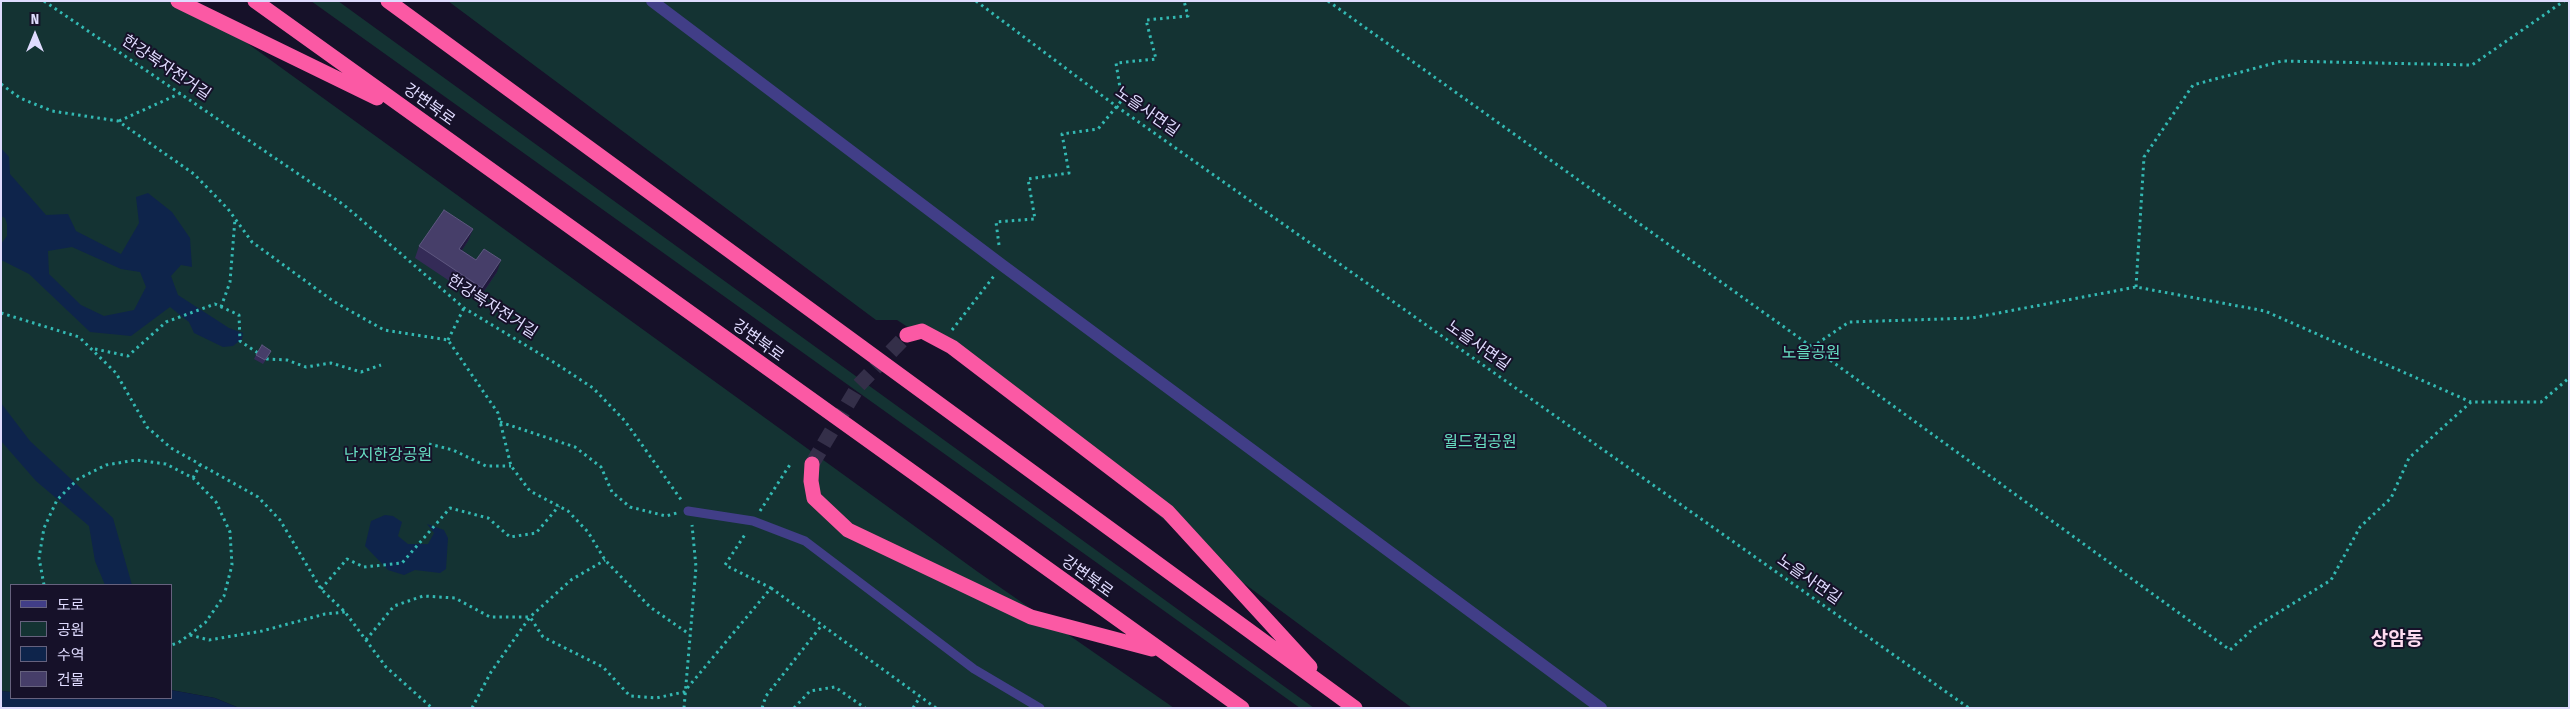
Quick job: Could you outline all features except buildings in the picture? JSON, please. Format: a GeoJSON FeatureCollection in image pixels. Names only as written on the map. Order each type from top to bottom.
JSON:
{"type":"FeatureCollection","features":[{"type":"Feature","properties":{"kind":"highway"},"geometry":{"type":"LineString","coordinates":[[178,1],[415,116]]}},
{"type":"Feature","properties":{"kind":"highway","name":"강변북로"},"geometry":{"type":"LineString","coordinates":[[255,1],[1242,708]]}},
{"type":"Feature","properties":{"kind":"highway"},"geometry":{"type":"LineString","coordinates":[[388,1],[1355,708]]}},
{"type":"Feature","properties":{"kind":"highway"},"geometry":{"type":"LineString","coordinates":[[907,335],[922,331],[952,347],[1168,512],[1333,692]]}},
{"type":"Feature","properties":{"kind":"highway"},"geometry":{"type":"LineString","coordinates":[[812,464],[811,481],[814,498],[848,530],[1031,618],[1161,651]]}},
{"type":"Feature","properties":{"kind":"street"},"geometry":{"type":"LineString","coordinates":[[652,1],[1002,265],[1601,708]]}},
{"type":"Feature","properties":{"kind":"lane"},"geometry":{"type":"LineString","coordinates":[[688,511],[754,522],[805,541],[974,669],[1040,708]]}},
{"type":"Feature","properties":{"kind":"path","name":"한강북자전거길"},"geometry":{"type":"LineString","coordinates":[[44,1],[182,93],[344,205],[464,308],[593,388],[625,421],[660,468],[691,518],[696,567],[684,708]]}},
{"type":"Feature","properties":{"kind":"path","name":"노을사면길"},"geometry":{"type":"LineString","coordinates":[[976,1],[1116,106],[1968,708]]}},
{"type":"Feature","properties":{"kind":"path"},"geometry":{"type":"LineString","coordinates":[[946,338],[1002,265],[996,222],[1035,219],[1028,179],[1070,173],[1062,134],[1098,129],[1122,100],[1116,63],[1156,59],[1146,20],[1188,16],[1184,1]]}},
{"type":"Feature","properties":{"kind":"path"},"geometry":{"type":"LineString","coordinates":[[1328,1],[1812,347],[2230,650],[2255,627],[2331,580],[2360,528],[2391,498],[2409,458],[2471,402]]}},
{"type":"Feature","properties":{"kind":"path"},"geometry":{"type":"LineString","coordinates":[[2136,286],[2144,157],[2193,85],[2282,61],[2472,65],[2564,1]]}},
{"type":"Feature","properties":{"kind":"path"},"geometry":{"type":"LineString","coordinates":[[1,84],[20,98],[52,111],[118,121],[194,174],[235,219],[252,242],[333,301],[384,330],[448,340],[493,405],[500,422],[511,466],[530,491],[568,511],[588,532],[605,560],[650,607],[689,635]]}},
{"type":"Feature","properties":{"kind":"path"},"geometry":{"type":"LineString","coordinates":[[118,121],[182,93]]}},
{"type":"Feature","properties":{"kind":"path"},"geometry":{"type":"LineString","coordinates":[[221,307],[230,282],[235,219]]}},
{"type":"Feature","properties":{"kind":"path"},"geometry":{"type":"LineString","coordinates":[[1812,347],[1849,322],[1972,318],[2136,286],[2265,311],[2471,402],[2541,402],[2569,378]]}},
{"type":"Feature","properties":{"kind":"path"},"geometry":{"type":"LineString","coordinates":[[94,349],[128,356],[166,322],[215,304],[239,315],[240,342],[266,359],[288,360],[306,367],[331,363],[361,372],[381,365]]}},
{"type":"Feature","properties":{"kind":"path"},"geometry":{"type":"LineString","coordinates":[[448,340],[464,308]]}},
{"type":"Feature","properties":{"kind":"path"},"geometry":{"type":"LineString","coordinates":[[1,313],[79,337],[94,349],[116,373],[147,427],[171,448],[258,497],[280,520],[321,589],[345,612],[386,667],[432,708]]}},
{"type":"Feature","properties":{"kind":"path"},"geometry":{"type":"LineString","coordinates":[[500,422],[575,447],[601,467],[612,492],[630,507],[666,516],[688,511]]}},
{"type":"Feature","properties":{"kind":"path"},"geometry":{"type":"LineString","coordinates":[[429,444],[452,450],[486,466],[511,466]]}},
{"type":"Feature","properties":{"kind":"path"},"geometry":{"type":"LineString","coordinates":[[44,584],[39,558],[44,528],[57,500],[78,479],[106,465],[136,460],[166,464],[193,478],[216,502],[230,532],[232,565],[224,596],[205,624],[172,644]]}},
{"type":"Feature","properties":{"kind":"path"},"geometry":{"type":"LineString","coordinates":[[791,462],[725,565],[771,588],[936,708]]}},
{"type":"Feature","properties":{"kind":"path"},"geometry":{"type":"LineString","coordinates":[[193,478],[200,465]]}},
{"type":"Feature","properties":{"kind":"path"},"geometry":{"type":"LineString","coordinates":[[321,589],[347,560],[364,567],[402,563],[450,508],[488,518],[510,537],[536,533],[559,506]]}},
{"type":"Feature","properties":{"kind":"path"},"geometry":{"type":"LineString","coordinates":[[472,708],[491,672],[530,618],[571,580],[605,560]]}},
{"type":"Feature","properties":{"kind":"path"},"geometry":{"type":"LineString","coordinates":[[530,618],[543,637],[603,667],[630,696],[656,698],[684,692],[771,588]]}},
{"type":"Feature","properties":{"kind":"path"},"geometry":{"type":"LineString","coordinates":[[366,640],[394,606],[423,596],[456,598],[490,618],[530,618]]}},
{"type":"Feature","properties":{"kind":"path"},"geometry":{"type":"LineString","coordinates":[[190,635],[209,640],[262,631],[325,614],[345,612]]}},
{"type":"Feature","properties":{"kind":"path"},"geometry":{"type":"LineString","coordinates":[[762,708],[766,696],[822,625]]}},
{"type":"Feature","properties":{"kind":"path"},"geometry":{"type":"LineString","coordinates":[[794,708],[810,690],[835,687],[865,708]]}},
{"type":"Feature","properties":{"kind":"path"},"geometry":{"type":"LineString","coordinates":[[913,708],[920,696]]}},
{"type":"Feature","properties":{"kind":"green space","name":"난지한강공원"},"geometry":{"type":"Polygon","coordinates":[[[1,1],[189,1],[978,572],[1174,708],[239,708],[215,698],[172,690],[172,584],[10,584],[10,692],[1,691],[1,1]]]}},
{"type":"Feature","properties":{"kind":"green space"},"geometry":{"type":"Polygon","coordinates":[[[311,1],[338,1],[1314,708],[1300,708],[311,1]]]}},
{"type":"Feature","properties":{"kind":"green space","name":"노을공원"},"geometry":{"type":"Polygon","coordinates":[[[448,1],[2569,1],[2569,708],[1412,708],[1230,573],[1000,387],[897,320],[876,320],[448,1]]]}},
{"type":"Feature","properties":{"kind":"water"},"geometry":{"type":"Polygon","coordinates":[[[1,148],[9,157],[10,174],[46,215],[68,214],[76,231],[121,254],[139,223],[136,197],[148,193],[172,212],[190,238],[192,267],[181,265],[171,276],[178,295],[229,328],[243,333],[242,339],[233,346],[223,347],[194,333],[189,322],[170,307],[131,336],[90,332],[29,274],[1,260],[1,244],[7,236],[7,224],[5,218],[1,216],[1,148]],[[72,247],[48,251],[49,274],[81,305],[104,316],[134,310],[146,287],[140,272],[121,269],[72,247]]]}},
{"type":"Feature","properties":{"kind":"water"},"geometry":{"type":"Polygon","coordinates":[[[1,403],[30,441],[113,518],[132,584],[105,584],[95,561],[89,526],[36,481],[1,441],[1,403]]]}},
{"type":"Feature","properties":{"kind":"water"},"geometry":{"type":"Polygon","coordinates":[[[385,515],[393,516],[402,522],[398,536],[408,544],[428,544],[434,533],[427,524],[444,530],[448,538],[446,569],[440,573],[415,570],[404,575],[388,570],[365,546],[371,521],[385,515]]]}},
{"type":"Feature","properties":{"kind":"water"},"geometry":{"type":"Polygon","coordinates":[[[172,690],[215,698],[239,708],[1,708],[1,691],[10,692],[10,699],[172,699],[172,690]]]}},
{"type":"Feature","properties":{"kind":"tunnel"},"geometry":{"type":"LineString","coordinates":[[812,464],[859,385],[907,335]]}},
{"type":"Feature","properties":{"kind":"district","name":"상암동"},"geometry":{"type":"Point","coordinates":[2397,640]}},
{"type":"Feature","properties":{"kind":"park label","name":"월드컵공원"},"geometry":{"type":"Point","coordinates":[1480,443]}}]}
